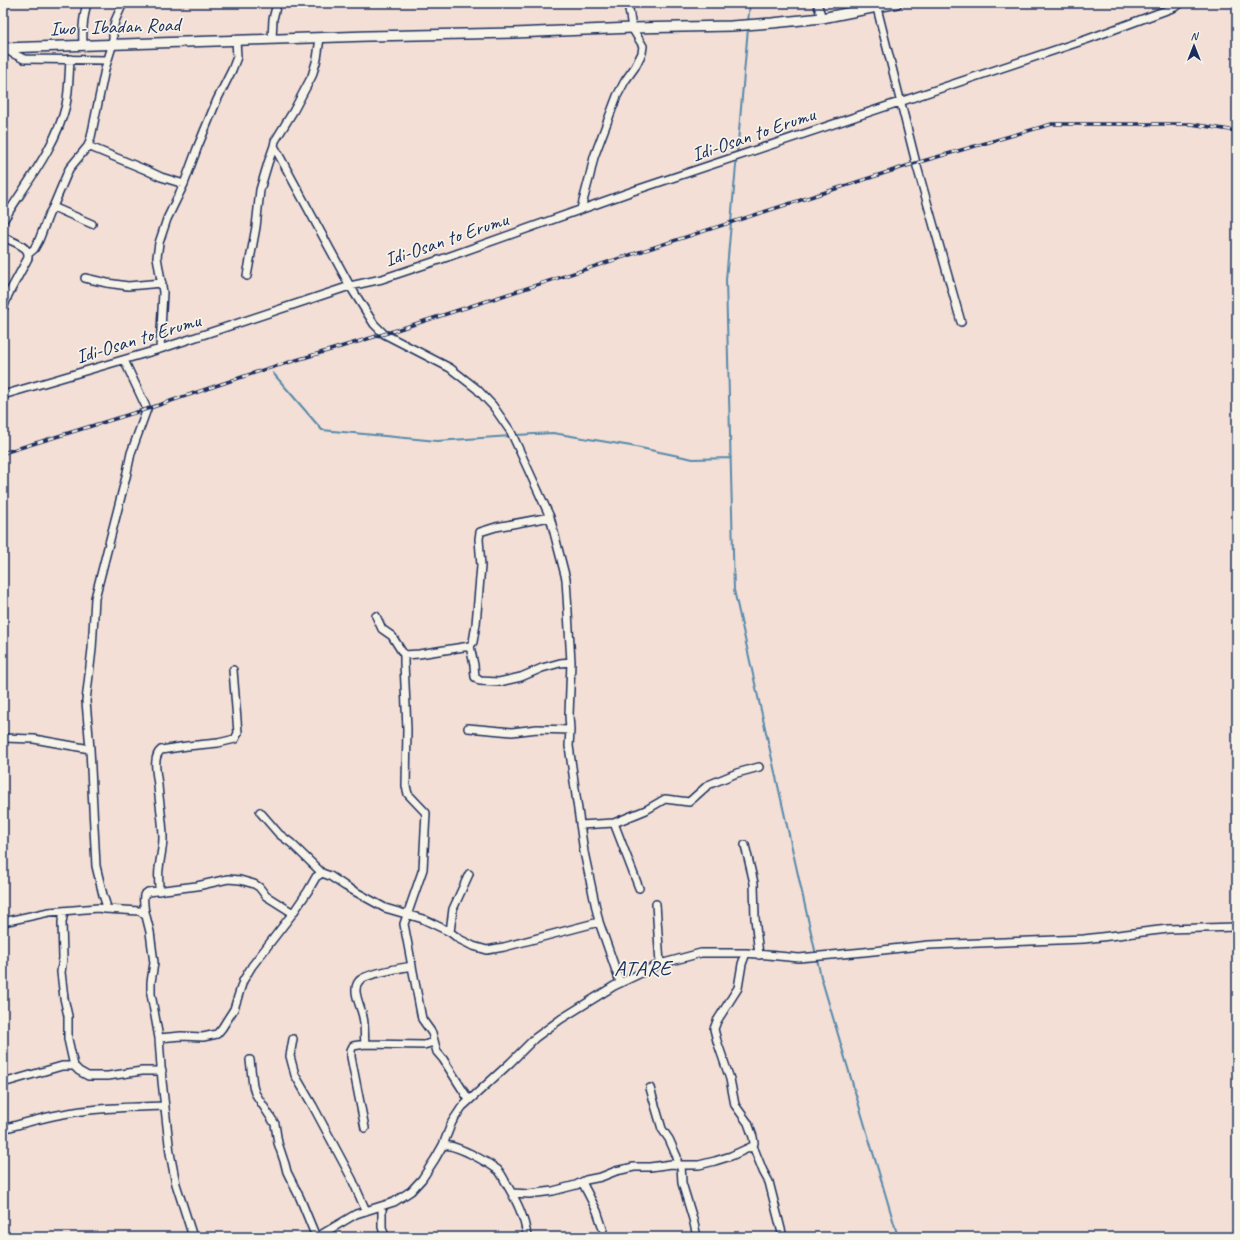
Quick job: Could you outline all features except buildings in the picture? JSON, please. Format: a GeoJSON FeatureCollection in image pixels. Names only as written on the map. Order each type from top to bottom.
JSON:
{"type":"FeatureCollection","features":[{"type":"Feature","properties":{"kind":"main road","name":"Iwo - Ibadan Road"},"geometry":{"type":"LineString","coordinates":[[3,48],[83,44],[731,26],[822,18],[897,3]]}},
{"type":"Feature","properties":{"kind":"street"},"geometry":{"type":"LineString","coordinates":[[83,44],[82,29],[87,3]]}},
{"type":"Feature","properties":{"kind":"street"},"geometry":{"type":"LineString","coordinates":[[28,254],[37,244],[69,169],[88,146],[113,44],[113,30],[115,21],[123,3]]}},
{"type":"Feature","properties":{"kind":"street"},"geometry":{"type":"LineString","coordinates":[[272,39],[273,19],[277,3]]}},
{"type":"Feature","properties":{"kind":"street"},"geometry":{"type":"LineString","coordinates":[[581,208],[594,157],[617,96],[642,53],[643,46],[632,28],[628,3]]}},
{"type":"Feature","properties":{"kind":"street"},"geometry":{"type":"LineString","coordinates":[[817,3],[822,18]]}},
{"type":"Feature","properties":{"kind":"street","name":"Idi-Osan to Erumu"},"geometry":{"type":"LineString","coordinates":[[3,395],[160,349],[350,286],[382,279],[439,260],[581,208],[1125,26],[1182,3]]}},
{"type":"Feature","properties":{"kind":"street"},"geometry":{"type":"LineString","coordinates":[[877,8],[898,102],[961,322]]}},
{"type":"Feature","properties":{"kind":"street"},"geometry":{"type":"LineString","coordinates":[[247,276],[256,227],[260,190],[275,140],[294,110],[312,76],[317,59],[320,38]]}},
{"type":"Feature","properties":{"kind":"street"},"geometry":{"type":"LineString","coordinates":[[160,349],[163,304],[162,283],[157,257],[159,243],[167,219],[184,184],[217,100],[237,57],[236,40]]}},
{"type":"Feature","properties":{"kind":"street"},"geometry":{"type":"LineString","coordinates":[[3,48],[24,59],[108,60]]}},
{"type":"Feature","properties":{"kind":"street"},"geometry":{"type":"LineString","coordinates":[[3,221],[38,168],[60,124],[66,105],[70,59]]}},
{"type":"Feature","properties":{"kind":"street"},"geometry":{"type":"LineString","coordinates":[[88,146],[161,177],[184,184]]}},
{"type":"Feature","properties":{"kind":"street"},"geometry":{"type":"LineString","coordinates":[[274,146],[350,286],[374,324],[384,334],[450,368],[472,385],[493,406],[511,432],[550,517],[566,579],[571,662],[568,715],[570,730],[569,746],[584,852],[599,922],[620,982]]}},
{"type":"Feature","properties":{"kind":"street"},"geometry":{"type":"LineString","coordinates":[[54,207],[92,224]]}},
{"type":"Feature","properties":{"kind":"street"},"geometry":{"type":"LineString","coordinates":[[3,237],[22,246],[27,250],[28,254],[28,258],[3,309]]}},
{"type":"Feature","properties":{"kind":"street"},"geometry":{"type":"LineString","coordinates":[[85,278],[128,286],[162,283]]}},
{"type":"Feature","properties":{"kind":"street"},"geometry":{"type":"LineString","coordinates":[[105,909],[106,904],[96,866],[86,701],[95,598],[131,452],[147,409],[124,360]]}},
{"type":"Feature","properties":{"kind":"street"},"geometry":{"type":"LineString","coordinates":[[550,517],[496,527],[480,532],[479,539],[481,566],[476,624],[473,642],[470,646],[475,677],[480,681],[499,682],[521,677],[542,668],[571,662]]}},
{"type":"Feature","properties":{"kind":"street"},"geometry":{"type":"LineString","coordinates":[[376,616],[382,629],[392,636],[404,655],[407,729],[406,786],[408,794],[426,813],[423,869],[404,924],[422,1019],[432,1033],[437,1052],[469,1100]]}},
{"type":"Feature","properties":{"kind":"street"},"geometry":{"type":"LineString","coordinates":[[404,655],[470,646]]}},
{"type":"Feature","properties":{"kind":"street"},"geometry":{"type":"LineString","coordinates":[[159,891],[159,869],[163,838],[156,756],[161,750],[218,743],[235,739],[238,733],[233,670]]}},
{"type":"Feature","properties":{"kind":"street"},"geometry":{"type":"LineString","coordinates":[[468,728],[512,732],[537,729],[570,730]]}},
{"type":"Feature","properties":{"kind":"street"},"geometry":{"type":"LineString","coordinates":[[3,738],[34,739],[90,749]]}},
{"type":"Feature","properties":{"kind":"street"},"geometry":{"type":"LineString","coordinates":[[580,825],[614,823],[646,810],[665,799],[689,802],[708,785],[737,773],[759,767]]}},
{"type":"Feature","properties":{"kind":"street"},"geometry":{"type":"LineString","coordinates":[[260,812],[280,834],[322,873],[330,876],[344,886],[385,908],[423,919],[450,932],[459,939],[473,946],[487,950],[504,947],[599,922]]}},
{"type":"Feature","properties":{"kind":"street"},"geometry":{"type":"LineString","coordinates":[[614,823],[639,888]]}},
{"type":"Feature","properties":{"kind":"street"},"geometry":{"type":"LineString","coordinates":[[745,845],[754,883],[755,918],[759,955]]}},
{"type":"Feature","properties":{"kind":"street"},"geometry":{"type":"LineString","coordinates":[[159,1038],[181,1036],[203,1037],[217,1034],[234,1009],[243,981],[267,946],[294,913],[316,877],[322,873]]}},
{"type":"Feature","properties":{"kind":"street"},"geometry":{"type":"LineString","coordinates":[[450,932],[453,909],[469,874]]}},
{"type":"Feature","properties":{"kind":"street"},"geometry":{"type":"LineString","coordinates":[[193,1237],[176,1184],[170,1153],[159,1038],[151,994],[154,963],[153,950],[143,904],[144,895],[148,892],[197,886],[228,879],[240,880],[259,887],[266,896],[294,913]]}},
{"type":"Feature","properties":{"kind":"street"},"geometry":{"type":"LineString","coordinates":[[656,904],[660,964]]}},
{"type":"Feature","properties":{"kind":"street"},"geometry":{"type":"LineString","coordinates":[[3,922],[49,912],[64,912],[98,908],[140,911],[146,916]]}},
{"type":"Feature","properties":{"kind":"street"},"geometry":{"type":"LineString","coordinates":[[64,912],[62,922],[63,958],[61,972],[68,1016],[68,1039],[74,1066],[88,1076],[108,1076],[142,1071],[162,1072]]}},
{"type":"Feature","properties":{"kind":"street"},"geometry":{"type":"LineString","coordinates":[[250,1060],[255,1094],[275,1124],[278,1143],[287,1172],[317,1237],[356,1214],[394,1202],[411,1191],[422,1179],[442,1145],[452,1122],[462,1107],[535,1038],[561,1019],[620,982],[660,964],[701,953],[746,953],[796,958],[929,945],[1084,939],[1168,929],[1237,927]]}},
{"type":"Feature","properties":{"kind":"street"},"geometry":{"type":"LineString","coordinates":[[746,953],[742,964],[738,988],[717,1021],[714,1029],[716,1040],[730,1079],[735,1105],[748,1123],[754,1137],[753,1146],[769,1182],[783,1237]]}},
{"type":"Feature","properties":{"kind":"street"},"geometry":{"type":"LineString","coordinates":[[365,1044],[364,1018],[356,994],[358,981],[365,976],[412,966]]}},
{"type":"Feature","properties":{"kind":"street"},"geometry":{"type":"LineString","coordinates":[[293,1038],[290,1056],[295,1075],[352,1179],[366,1211]]}},
{"type":"Feature","properties":{"kind":"street"},"geometry":{"type":"LineString","coordinates":[[365,1128],[351,1057],[351,1050],[353,1046],[365,1044],[424,1046],[434,1042]]}},
{"type":"Feature","properties":{"kind":"street"},"geometry":{"type":"LineString","coordinates":[[3,1083],[62,1066],[74,1066]]}},
{"type":"Feature","properties":{"kind":"street"},"geometry":{"type":"LineString","coordinates":[[650,1088],[662,1129],[669,1139],[677,1157],[682,1183],[697,1237]]}},
{"type":"Feature","properties":{"kind":"street"},"geometry":{"type":"LineString","coordinates":[[3,1128],[75,1112],[126,1107],[165,1106]]}},
{"type":"Feature","properties":{"kind":"street"},"geometry":{"type":"LineString","coordinates":[[442,1145],[449,1145],[462,1150],[491,1165],[499,1171],[513,1193],[526,1228],[527,1237]]}},
{"type":"Feature","properties":{"kind":"street"},"geometry":{"type":"LineString","coordinates":[[513,1193],[529,1194],[553,1191],[616,1171],[634,1167],[650,1167],[672,1164],[699,1165],[731,1156],[753,1146]]}},
{"type":"Feature","properties":{"kind":"street"},"geometry":{"type":"LineString","coordinates":[[582,1182],[597,1211],[603,1229]]}},
{"type":"Feature","properties":{"kind":"street"},"geometry":{"type":"LineString","coordinates":[[382,1206],[382,1226],[385,1237]]}},
{"type":"Feature","properties":{"kind":"waterway"},"geometry":{"type":"LineString","coordinates":[[748,22],[750,3]]}},
{"type":"Feature","properties":{"kind":"waterway"},"geometry":{"type":"LineString","coordinates":[[748,28],[726,280],[734,590],[821,977],[898,1237]]}},
{"type":"Feature","properties":{"kind":"waterway"},"geometry":{"type":"LineString","coordinates":[[273,373],[322,430],[437,441],[511,436]]}},
{"type":"Feature","properties":{"kind":"waterway"},"geometry":{"type":"LineString","coordinates":[[516,435],[553,433],[631,446],[693,459],[731,458]]}},
{"type":"Feature","properties":{"kind":"railway"},"geometry":{"type":"LineString","coordinates":[[3,453],[147,409],[263,370],[384,334],[916,163],[1052,124],[1191,124],[1237,131]]}},
{"type":"Feature","properties":{"kind":"district","name":"ATARE"},"geometry":{"type":"Point","coordinates":[643,967]}}]}
